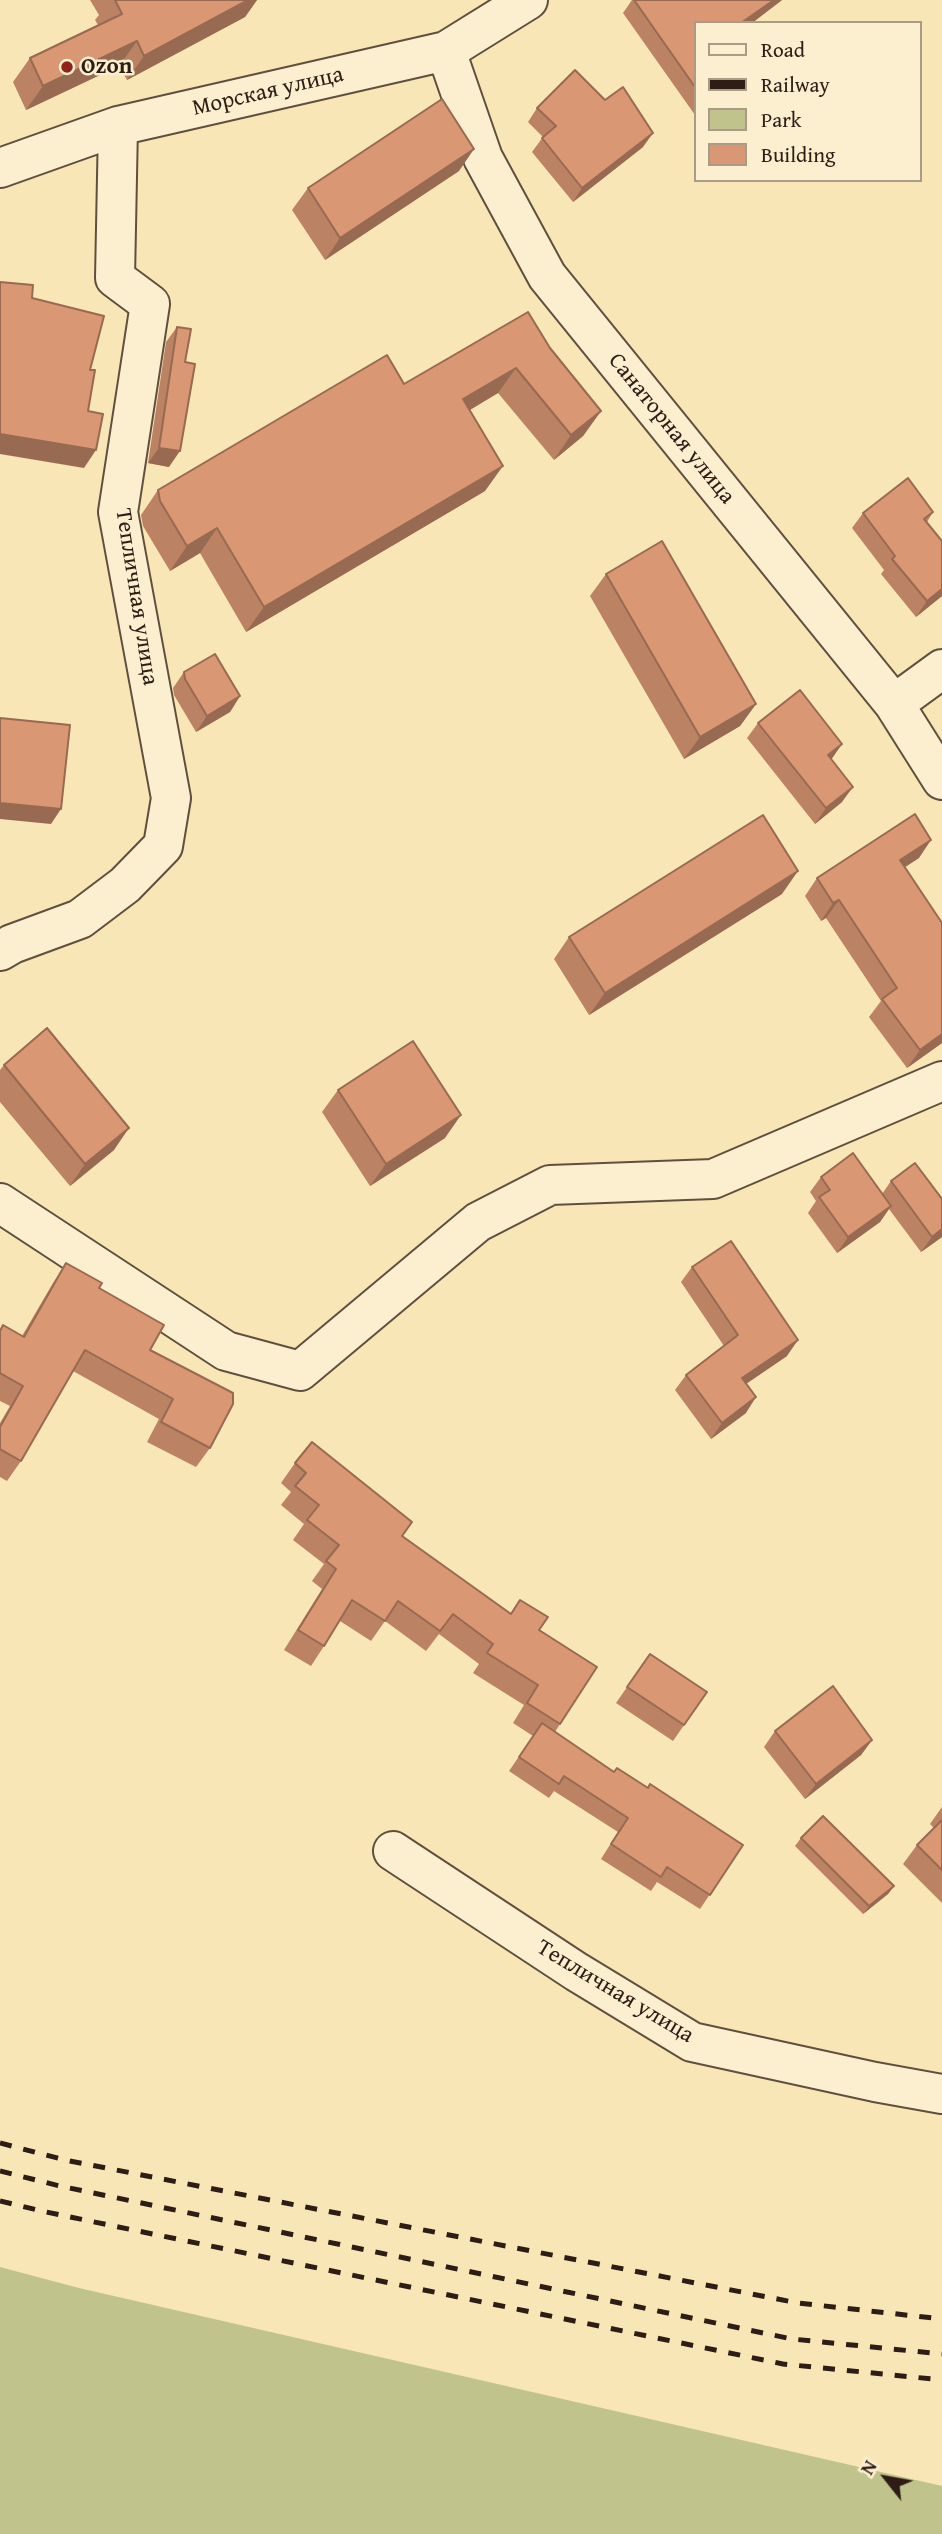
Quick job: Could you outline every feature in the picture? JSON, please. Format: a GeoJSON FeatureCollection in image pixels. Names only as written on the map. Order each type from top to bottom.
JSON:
{"type":"FeatureCollection","features":[{"type":"Feature","properties":{"kind":"street","name":"Морская улица"},"geometry":{"type":"LineString","coordinates":[[0,168],[118,126],[446,51],[528,0]]}},
{"type":"Feature","properties":{"kind":"street","name":"Санаторная улица"},"geometry":{"type":"LineString","coordinates":[[446,51],[483,158],[547,276],[894,704],[942,780]]}},
{"type":"Feature","properties":{"kind":"street","name":"Тепличная улица"},"geometry":{"type":"LineString","coordinates":[[4,944],[80,919],[125,886],[163,846],[171,798],[118,512],[150,304],[116,278],[118,126]]}},
{"type":"Feature","properties":{"kind":"street"},"geometry":{"type":"LineString","coordinates":[[894,704],[942,669]]}},
{"type":"Feature","properties":{"kind":"street"},"geometry":{"type":"LineString","coordinates":[[0,1203],[226,1351],[300,1371],[478,1222],[550,1185],[713,1179],[942,1081]]}},
{"type":"Feature","properties":{"kind":"street","name":"Тепличная улица"},"geometry":{"type":"LineString","coordinates":[[393,1851],[577,1972],[692,2042],[942,2094]]}},
{"type":"Feature","properties":{"kind":"green space"},"geometry":{"type":"Polygon","coordinates":[[[0,2267],[79,2288],[942,2486],[942,2534],[0,2534],[0,2267]]]}},
{"type":"Feature","properties":{"kind":"building"},"geometry":{"type":"Polygon","coordinates":[[[115,0],[248,0],[144,56],[137,41],[43,86],[30,58],[122,14],[115,0]]]}},
{"type":"Feature","properties":{"kind":"building"},"geometry":{"type":"Polygon","coordinates":[[[634,0],[774,0],[744,21],[694,21],[694,86],[634,0]]]}},
{"type":"Feature","properties":{"kind":"building"},"geometry":{"type":"Polygon","coordinates":[[[575,70],[605,100],[623,87],[653,133],[582,188],[542,138],[556,126],[537,108],[575,70]]]}},
{"type":"Feature","properties":{"kind":"building"},"geometry":{"type":"Polygon","coordinates":[[[442,99],[474,149],[340,238],[308,188],[442,99]]]}},
{"type":"Feature","properties":{"kind":"building"},"geometry":{"type":"Polygon","coordinates":[[[0,282],[33,285],[32,298],[104,316],[90,370],[95,370],[88,411],[103,414],[96,450],[0,434],[0,282]]]}},
{"type":"Feature","properties":{"kind":"building"},"geometry":{"type":"Polygon","coordinates":[[[528,312],[550,348],[601,411],[571,435],[516,368],[463,399],[503,466],[264,607],[217,528],[187,546],[160,501],[158,490],[387,355],[404,384],[528,312]]]}},
{"type":"Feature","properties":{"kind":"building"},"geometry":{"type":"Polygon","coordinates":[[[177,327],[191,329],[185,362],[195,364],[180,451],[159,448],[177,327]]]}},
{"type":"Feature","properties":{"kind":"building"},"geometry":{"type":"Polygon","coordinates":[[[908,478],[933,512],[924,519],[942,541],[942,589],[927,601],[892,559],[895,556],[863,513],[908,478]]]}},
{"type":"Feature","properties":{"kind":"building"},"geometry":{"type":"Polygon","coordinates":[[[662,541],[756,704],[700,737],[606,574],[662,541]]]}},
{"type":"Feature","properties":{"kind":"building"},"geometry":{"type":"Polygon","coordinates":[[[215,654],[240,696],[207,716],[185,679],[184,672],[215,654]]]}},
{"type":"Feature","properties":{"kind":"building"},"geometry":{"type":"Polygon","coordinates":[[[800,690],[842,744],[828,755],[853,787],[826,808],[758,723],[800,690]]]}},
{"type":"Feature","properties":{"kind":"building"},"geometry":{"type":"Polygon","coordinates":[[[0,718],[70,725],[61,809],[0,803],[0,718]]]}},
{"type":"Feature","properties":{"kind":"building"},"geometry":{"type":"Polygon","coordinates":[[[915,814],[931,840],[900,860],[942,923],[942,1034],[920,1050],[882,999],[897,988],[839,900],[833,903],[817,878],[915,814]]]}},
{"type":"Feature","properties":{"kind":"building"},"geometry":{"type":"Polygon","coordinates":[[[763,815],[798,871],[605,993],[569,937],[763,815]]]}},
{"type":"Feature","properties":{"kind":"building"},"geometry":{"type":"Polygon","coordinates":[[[47,1028],[129,1128],[85,1164],[4,1065],[47,1028]]]}},
{"type":"Feature","properties":{"kind":"building"},"geometry":{"type":"Polygon","coordinates":[[[413,1041],[461,1115],[386,1164],[338,1090],[413,1041]]]}},
{"type":"Feature","properties":{"kind":"building"},"geometry":{"type":"Polygon","coordinates":[[[853,1153],[891,1206],[848,1237],[819,1197],[830,1190],[821,1177],[853,1153]]]}},
{"type":"Feature","properties":{"kind":"building"},"geometry":{"type":"Polygon","coordinates":[[[915,1163],[942,1199],[942,1229],[932,1237],[891,1181],[915,1163]]]}},
{"type":"Feature","properties":{"kind":"building"},"geometry":{"type":"Polygon","coordinates":[[[731,1241],[798,1340],[742,1378],[756,1397],[722,1423],[686,1375],[738,1335],[692,1267],[731,1241]]]}},
{"type":"Feature","properties":{"kind":"building"},"geometry":{"type":"Polygon","coordinates":[[[66,1263],[102,1283],[99,1288],[164,1325],[150,1350],[233,1393],[233,1404],[210,1448],[161,1422],[173,1399],[85,1350],[21,1461],[0,1449],[0,1427],[23,1386],[0,1373],[0,1331],[3,1325],[24,1337],[66,1263]]]}},
{"type":"Feature","properties":{"kind":"building"},"geometry":{"type":"Polygon","coordinates":[[[312,1442],[412,1522],[402,1536],[511,1614],[520,1600],[548,1617],[539,1630],[597,1667],[560,1724],[527,1703],[538,1685],[487,1653],[493,1644],[453,1614],[440,1631],[398,1601],[385,1621],[352,1600],[324,1646],[298,1630],[336,1569],[326,1561],[339,1545],[307,1520],[319,1505],[295,1486],[306,1473],[295,1463],[312,1442]]]}},
{"type":"Feature","properties":{"kind":"building"},"geometry":{"type":"Polygon","coordinates":[[[650,1654],[707,1692],[684,1725],[627,1687],[650,1654]]]}},
{"type":"Feature","properties":{"kind":"building"},"geometry":{"type":"Polygon","coordinates":[[[833,1686],[872,1740],[816,1784],[775,1731],[833,1686]]]}},
{"type":"Feature","properties":{"kind":"building"},"geometry":{"type":"Polygon","coordinates":[[[542,1723],[614,1772],[617,1768],[648,1788],[650,1784],[743,1845],[710,1895],[667,1867],[661,1877],[611,1844],[628,1818],[564,1776],[559,1784],[519,1757],[542,1723]]]}},
{"type":"Feature","properties":{"kind":"building"},"geometry":{"type":"Polygon","coordinates":[[[823,1816],[894,1886],[869,1906],[801,1838],[823,1816]]]}},
{"type":"Feature","properties":{"kind":"building"},"geometry":{"type":"Polygon","coordinates":[[[942,1820],[942,1870],[917,1845],[942,1820]]]}},
{"type":"Feature","properties":{"kind":"railway"},"geometry":{"type":"LineString","coordinates":[[0,2143],[65,2160],[798,2303],[942,2319]]}},
{"type":"Feature","properties":{"kind":"railway"},"geometry":{"type":"LineString","coordinates":[[0,2171],[60,2186],[792,2339],[942,2354]]}},
{"type":"Feature","properties":{"kind":"railway"},"geometry":{"type":"LineString","coordinates":[[0,2201],[783,2364],[942,2380]]}},
{"type":"Feature","properties":{"kind":"place","name":"Ozon"},"geometry":{"type":"Point","coordinates":[67,67]}}]}
